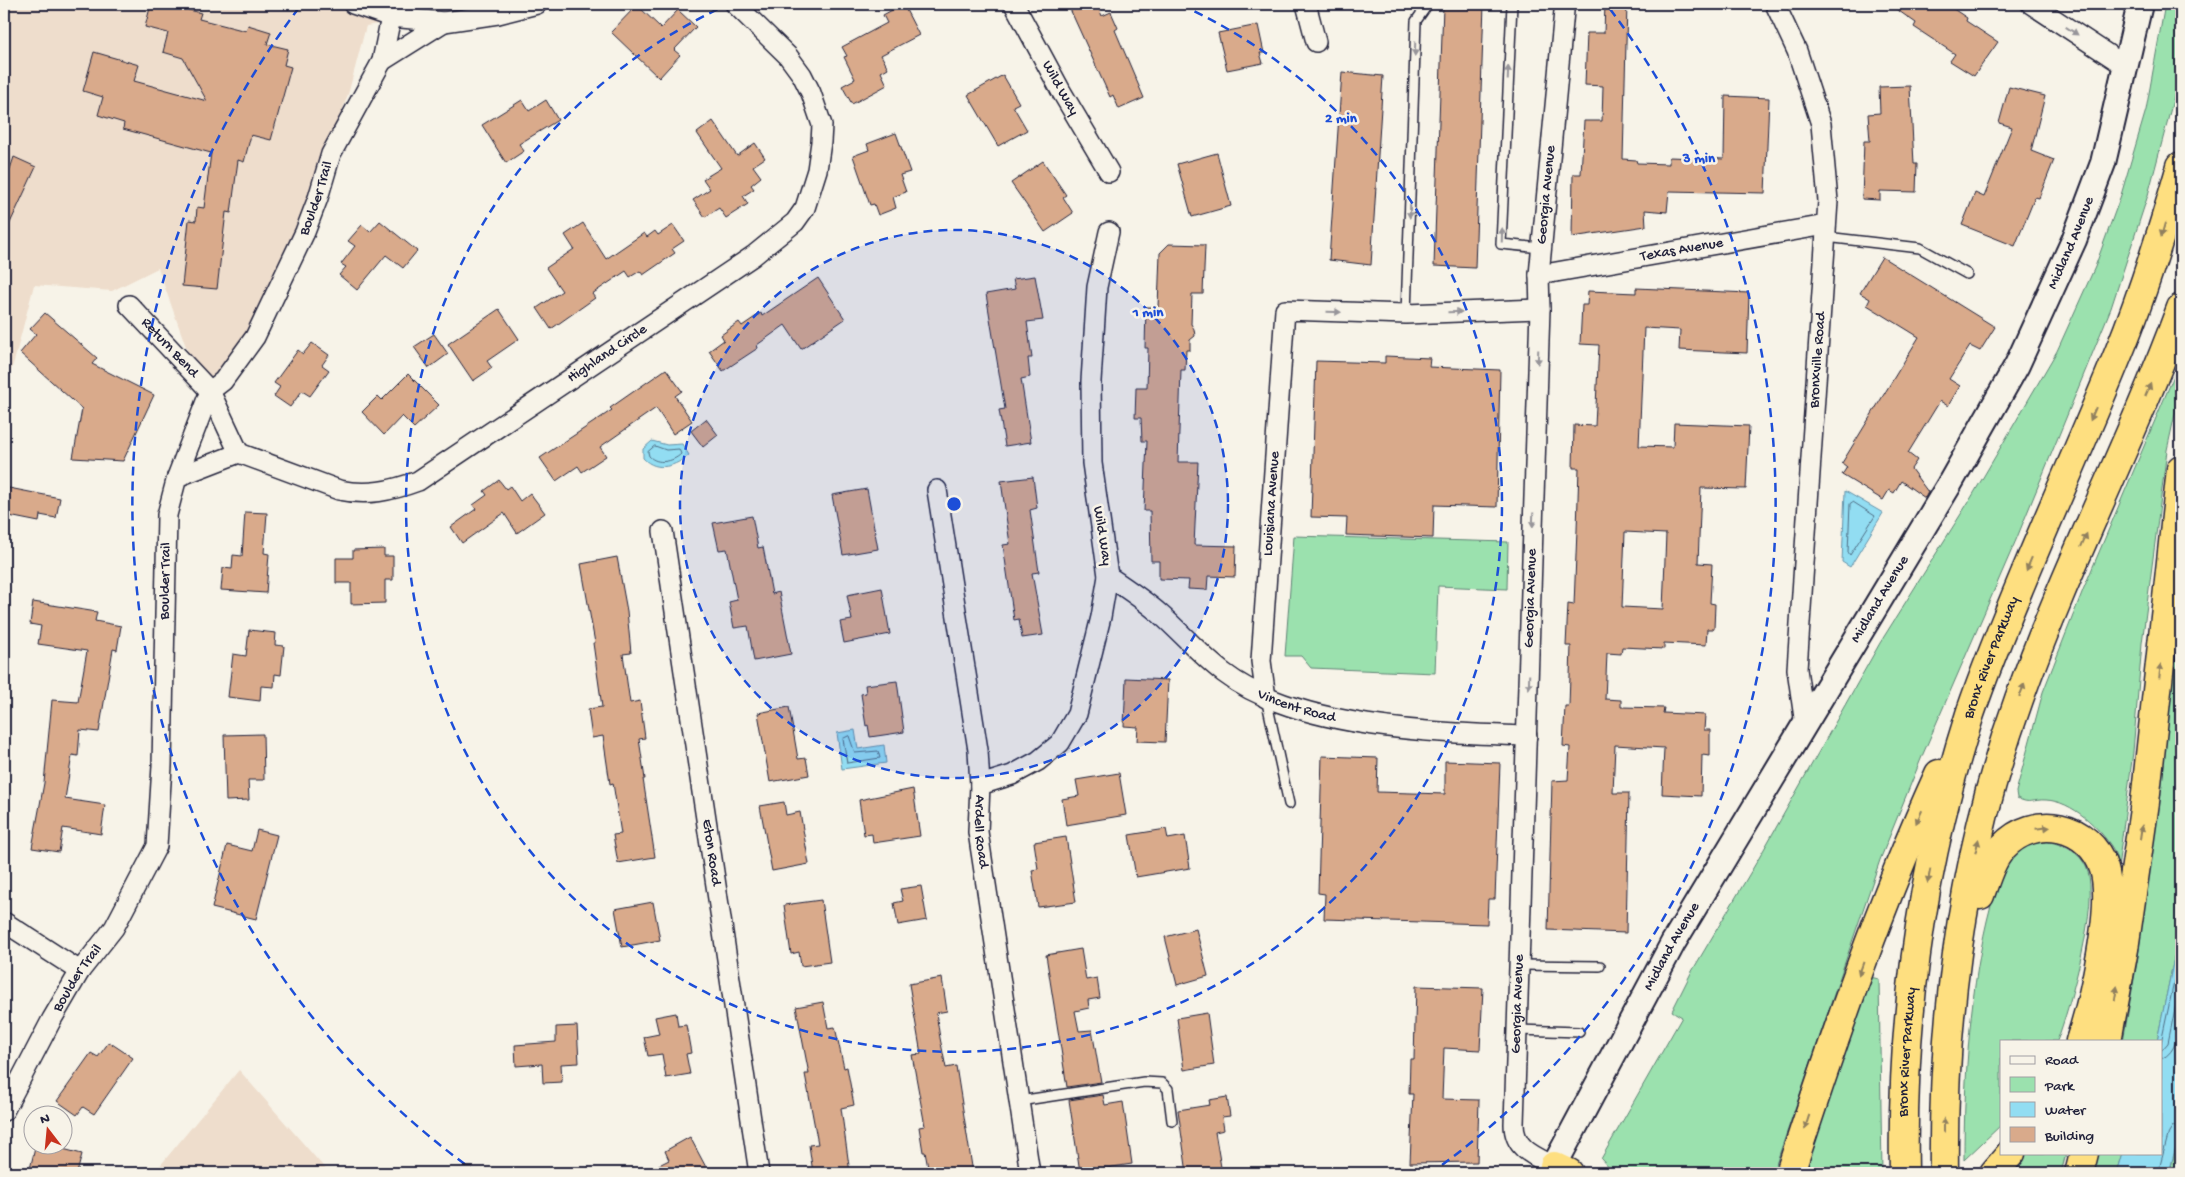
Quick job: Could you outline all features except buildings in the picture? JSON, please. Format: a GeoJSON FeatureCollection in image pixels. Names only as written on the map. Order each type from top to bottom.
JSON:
{"type":"FeatureCollection","features":[{"type":"Feature","properties":{"kind":"highway","name":"Bronx River Parkway"},"geometry":{"type":"LineString","coordinates":[[1904,1173],[1903,1118],[1907,1038],[1919,934],[1944,805],[1970,714],[1983,677],[2133,318],[2161,237],[2181,166]]}},
{"type":"Feature","properties":{"kind":"highway"},"geometry":{"type":"LineString","coordinates":[[1944,1173],[1944,1091],[1953,980],[1966,896],[1993,778],[2018,699],[2048,623],[2181,308]]}},
{"type":"Feature","properties":{"kind":"highway"},"geometry":{"type":"LineString","coordinates":[[2107,1040],[2124,949],[2145,802],[2181,469]]}},
{"type":"Feature","properties":{"kind":"highway"},"geometry":{"type":"LineString","coordinates":[[1790,1173],[1820,1083],[1905,849],[1983,677]]}},
{"type":"Feature","properties":{"kind":"highway"},"geometry":{"type":"LineString","coordinates":[[1953,980],[1985,881],[2002,847],[2018,835],[2036,828],[2056,827],[2074,833],[2096,852],[2104,870],[2107,889],[2105,923],[2096,981],[2080,1040]]}},
{"type":"Feature","properties":{"kind":"highway"},"geometry":{"type":"LineString","coordinates":[[1994,1173],[2010,1154]]}},
{"type":"Feature","properties":{"kind":"highway"},"geometry":{"type":"LineString","coordinates":[[2079,1173],[2084,1154]]}},
{"type":"Feature","properties":{"kind":"street"},"geometry":{"type":"LineString","coordinates":[[352,4],[391,17]]}},
{"type":"Feature","properties":{"kind":"street","name":"Boulder Trail"},"geometry":{"type":"LineString","coordinates":[[4,1111],[52,1019],[80,971],[114,928],[157,846],[162,766],[167,514],[178,477],[210,391],[223,381],[255,337],[306,232],[331,154],[382,61],[391,17],[444,22],[498,14],[537,4]]}},
{"type":"Feature","properties":{"kind":"street","name":"Highland Circle"},"geometry":{"type":"LineString","coordinates":[[239,453],[339,490],[356,494],[375,494],[418,481],[714,284],[788,229],[806,208],[817,170],[822,126],[811,93],[802,75],[788,56],[735,4]]}},
{"type":"Feature","properties":{"kind":"street","name":"Wild Way"},"geometry":{"type":"LineString","coordinates":[[1014,4],[1061,90],[1110,172]]}},
{"type":"Feature","properties":{"kind":"street"},"geometry":{"type":"LineString","coordinates":[[1306,4],[1316,42]]}},
{"type":"Feature","properties":{"kind":"street","name":"Bronxville Road"},"geometry":{"type":"LineString","coordinates":[[1774,4],[1797,51],[1821,124],[1828,201],[1797,669],[1805,725]]}},
{"type":"Feature","properties":{"kind":"street"},"geometry":{"type":"LineString","coordinates":[[2031,4],[2126,67]]}},
{"type":"Feature","properties":{"kind":"street","name":"Midland Avenue"},"geometry":{"type":"LineString","coordinates":[[1561,1170],[1673,943],[1949,485],[2018,365],[2074,240],[2103,163],[2140,4]]}},
{"type":"Feature","properties":{"kind":"street","name":"Georgia Avenue"},"geometry":{"type":"LineString","coordinates":[[1561,1170],[1523,1149],[1514,1136],[1540,309],[1539,275],[1564,11]]}},
{"type":"Feature","properties":{"kind":"street","name":"Boulder Trail"},"geometry":{"type":"LineString","coordinates":[[382,61],[444,22]]}},
{"type":"Feature","properties":{"kind":"street","name":"Texas Avenue"},"geometry":{"type":"LineString","coordinates":[[1539,275],[1826,231]]}},
{"type":"Feature","properties":{"kind":"street","name":"Wild Way"},"geometry":{"type":"LineString","coordinates":[[980,785],[1012,775],[1038,761],[1060,743],[1077,714],[1101,616],[1108,576],[1092,464],[1092,381],[1097,287],[1109,232]]}},
{"type":"Feature","properties":{"kind":"street","name":"Return Bend"},"geometry":{"type":"LineString","coordinates":[[129,305],[210,391],[239,453]]}},
{"type":"Feature","properties":{"kind":"street"},"geometry":{"type":"LineString","coordinates":[[1406,314],[1540,309]]}},
{"type":"Feature","properties":{"kind":"street","name":"Louisiana Avenue"},"geometry":{"type":"LineString","coordinates":[[1266,698],[1261,661],[1285,310],[1406,314]]}},
{"type":"Feature","properties":{"kind":"street"},"geometry":{"type":"LineString","coordinates":[[178,477],[239,453]]}},
{"type":"Feature","properties":{"kind":"street","name":"Ardell Road"},"geometry":{"type":"LineString","coordinates":[[936,490],[978,750],[980,785],[978,832],[1030,1173]]}},
{"type":"Feature","properties":{"kind":"street","name":"Eton Road"},"geometry":{"type":"LineString","coordinates":[[663,531],[760,1173]]}},
{"type":"Feature","properties":{"kind":"street","name":"Vincent Road"},"geometry":{"type":"LineString","coordinates":[[1108,576],[1160,614],[1225,674],[1266,698],[1321,715],[1385,727],[1527,736]]}},
{"type":"Feature","properties":{"kind":"street"},"geometry":{"type":"LineString","coordinates":[[4,922],[80,971]]}},
{"type":"Feature","properties":{"kind":"lane"},"geometry":{"type":"LineString","coordinates":[[1406,314],[1416,22],[1428,4]]}},
{"type":"Feature","properties":{"kind":"lane"},"geometry":{"type":"LineString","coordinates":[[1512,4],[1501,244],[1541,248]]}},
{"type":"Feature","properties":{"kind":"lane"},"geometry":{"type":"LineString","coordinates":[[1826,231],[1920,248],[1968,274]]}},
{"type":"Feature","properties":{"kind":"lane"},"geometry":{"type":"LineString","coordinates":[[1266,698],[1289,804]]}},
{"type":"Feature","properties":{"kind":"lane"},"geometry":{"type":"LineString","coordinates":[[1520,965],[1600,966]]}},
{"type":"Feature","properties":{"kind":"lane"},"geometry":{"type":"LineString","coordinates":[[1517,1030],[1579,1032]]}},
{"type":"Feature","properties":{"kind":"lane"},"geometry":{"type":"LineString","coordinates":[[1019,1101],[1144,1082],[1162,1083],[1168,1089],[1172,1122]]}},
{"type":"Feature","properties":{"kind":"shaded area"},"geometry":{"type":"Polygon","coordinates":[[[4,4],[462,4],[462,10],[366,26],[349,91],[315,191],[252,329],[220,374],[200,386],[158,268],[112,291],[34,285],[4,392],[4,4]]]}},
{"type":"Feature","properties":{"kind":"shaded area"},"geometry":{"type":"Polygon","coordinates":[[[239,1070],[329,1173],[154,1173],[239,1070]]]}},
{"type":"Feature","properties":{"kind":"green space"},"geometry":{"type":"Polygon","coordinates":[[[2165,4],[2181,4],[2181,70],[2148,195],[2111,308],[2016,540],[1923,754],[1880,860],[1773,1173],[1618,1173],[1611,1170],[1601,1159],[1682,1017],[1672,1011],[1691,973],[1759,858],[1880,643],[1971,498],[2057,351],[2095,267],[2121,195],[2146,110],[2165,4]]]}},
{"type":"Feature","properties":{"kind":"green space"},"geometry":{"type":"Polygon","coordinates":[[[2181,359],[2181,387],[2167,450],[2142,643],[2133,752],[2118,868],[2113,849],[2101,833],[2075,810],[2066,805],[2046,800],[2021,800],[2017,798],[2016,792],[2043,692],[2083,590],[2181,359]]]}},
{"type":"Feature","properties":{"kind":"green space"},"geometry":{"type":"Polygon","coordinates":[[[1294,536],[1508,542],[1507,589],[1438,586],[1435,673],[1311,668],[1301,656],[1285,656],[1294,536]]]}},
{"type":"Feature","properties":{"kind":"green space"},"geometry":{"type":"Polygon","coordinates":[[[2181,595],[2181,924],[2157,1040],[2123,1040],[2138,957],[2181,595]]]}},
{"type":"Feature","properties":{"kind":"green space"},"geometry":{"type":"Polygon","coordinates":[[[2045,841],[2070,849],[2080,857],[2087,869],[2090,884],[2090,904],[2082,954],[2057,1040],[2000,1040],[2000,1126],[1964,1160],[1967,1065],[1973,999],[1984,935],[1995,887],[2004,864],[2016,852],[2045,841]]]}},
{"type":"Feature","properties":{"kind":"green space"},"geometry":{"type":"Polygon","coordinates":[[[1870,977],[1879,979],[1882,1173],[1803,1173],[1870,977]]]}},
{"type":"Feature","properties":{"kind":"green space"},"geometry":{"type":"Polygon","coordinates":[[[2181,1127],[2181,1173],[2169,1173],[2171,1167],[2181,1127]]]}},
{"type":"Feature","properties":{"kind":"green space"},"geometry":{"type":"Polygon","coordinates":[[[2022,1154],[2066,1154],[2061,1173],[2005,1173],[2022,1154]]]}},
{"type":"Feature","properties":{"kind":"green space"},"geometry":{"type":"Polygon","coordinates":[[[2096,1154],[2122,1154],[2116,1173],[2092,1173],[2096,1154]]]}},
{"type":"Feature","properties":{"kind":"water"},"geometry":{"type":"Polygon","coordinates":[[[652,441],[667,445],[682,444],[689,455],[672,465],[660,467],[648,463],[643,458],[643,449],[652,441]]]}},
{"type":"Feature","properties":{"kind":"water"},"geometry":{"type":"Polygon","coordinates":[[[1845,491],[1883,513],[1850,567],[1842,562],[1845,491]]]}},
{"type":"Feature","properties":{"kind":"water"},"geometry":{"type":"Polygon","coordinates":[[[855,730],[858,749],[884,745],[886,763],[842,769],[837,733],[855,730]]]}},
{"type":"Feature","properties":{"kind":"water"},"geometry":{"type":"Polygon","coordinates":[[[2181,924],[2181,1127],[2169,1173],[2116,1173],[2122,1154],[2162,1154],[2162,1040],[2157,1040],[2181,924]]]}}]}
